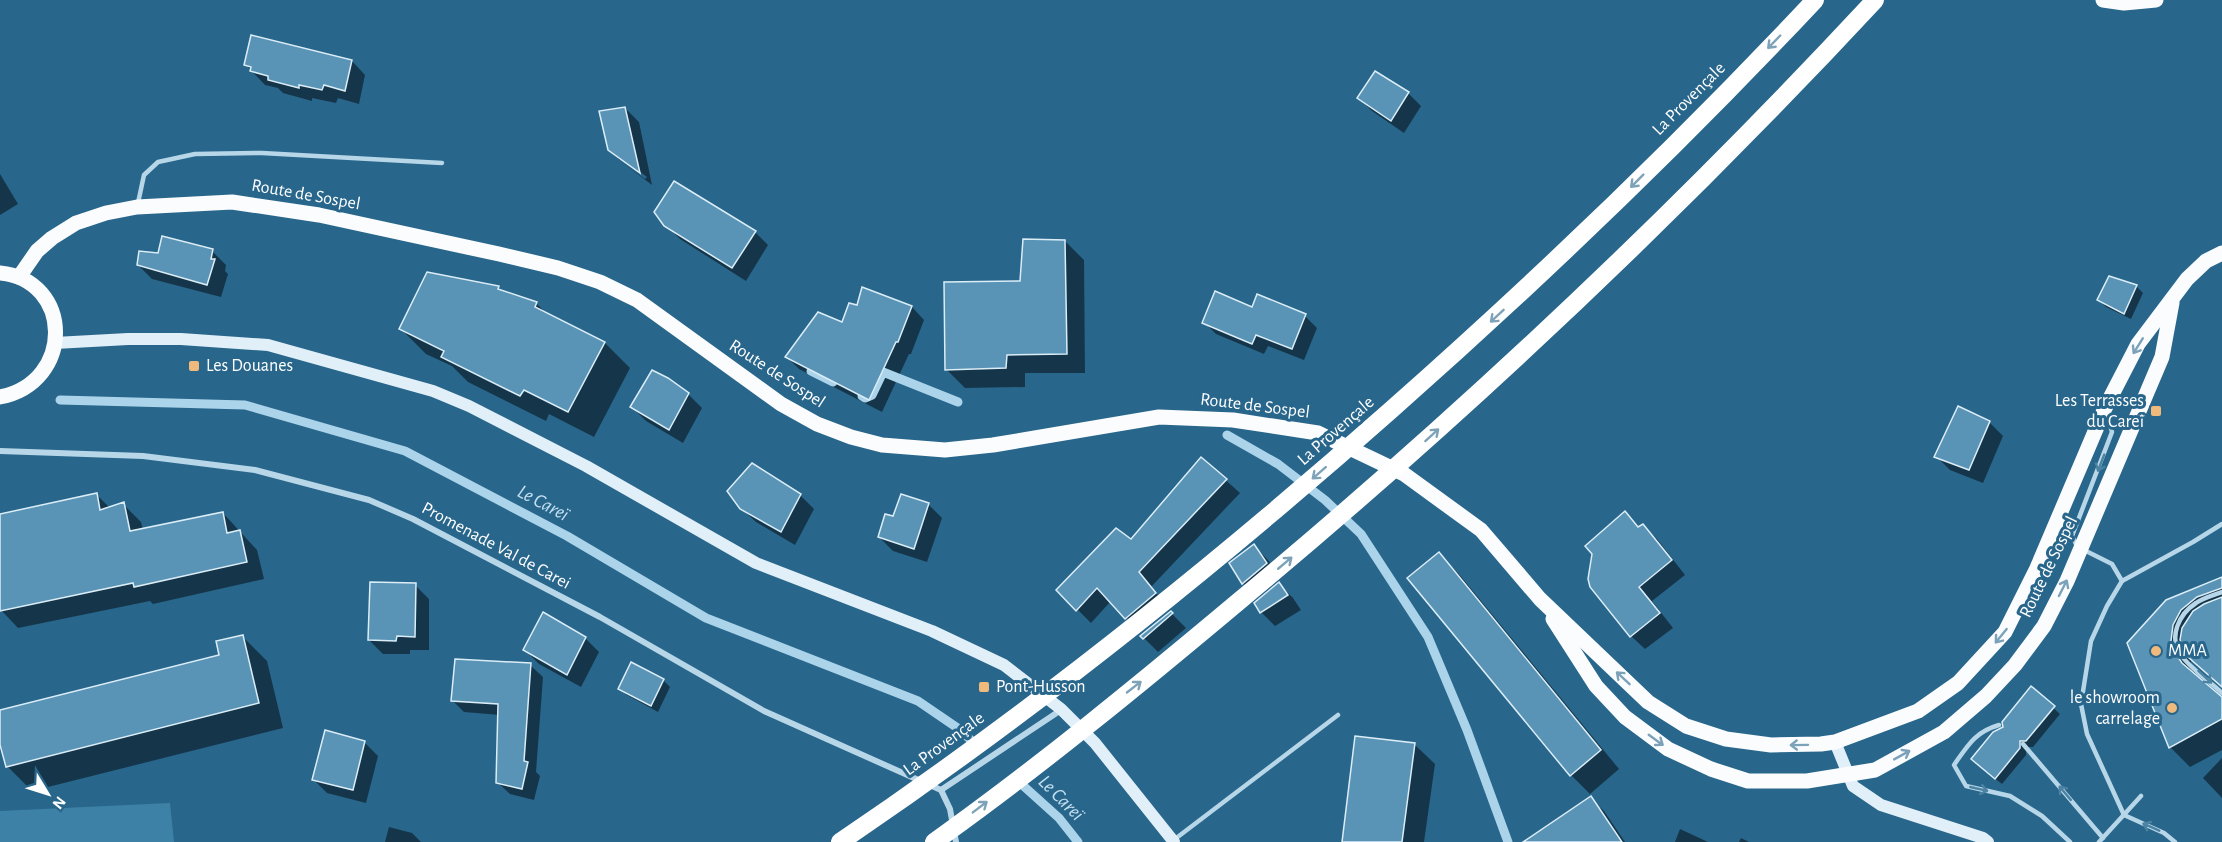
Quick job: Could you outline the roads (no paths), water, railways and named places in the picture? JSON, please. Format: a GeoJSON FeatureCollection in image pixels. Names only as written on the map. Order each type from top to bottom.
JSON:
{"type":"FeatureCollection","features":[{"type":"Feature","properties":{"kind":"highway","name":"La Provençale"},"geometry":{"type":"LineString","coordinates":[[840,842],[993,735],[1083,667],[1291,499],[1481,331],[1573,245],[1815,0]]}},
{"type":"Feature","properties":{"kind":"highway"},"geometry":{"type":"LineString","coordinates":[[934,842],[1173,657],[1306,546],[1406,458],[1621,260],[1875,0]]}},
{"type":"Feature","properties":{"kind":"main road"},"geometry":{"type":"LineString","coordinates":[[2103,0],[2140,3],[2156,0]]}},
{"type":"Feature","properties":{"kind":"main road","name":"Route de Sospel"},"geometry":{"type":"LineString","coordinates":[[19,277],[37,250],[76,223],[106,213],[137,207],[232,202],[319,215],[558,268],[600,282],[637,300],[781,405],[816,424],[882,445],[945,450],[993,445],[1159,417],[1233,420],[1318,433],[1404,474],[1480,530],[1540,599],[1648,702],[1686,726],[1726,739],[1771,745],[1835,742],[1918,711],[1958,683],[2005,632],[2037,568],[2104,408],[2138,344],[2187,279],[2206,261],[2222,253]]}},
{"type":"Feature","properties":{"kind":"main road"},"geometry":{"type":"LineString","coordinates":[[0,273],[19,277],[36,289],[48,304],[56,330],[55,343],[46,369],[37,379],[14,393],[0,397]]}},
{"type":"Feature","properties":{"kind":"main road","name":"Route de Sospel"},"geometry":{"type":"LineString","coordinates":[[1540,599],[1596,686],[1625,717],[1668,749],[1711,769],[1748,781],[1807,781],[1875,770],[1944,732],[1986,696],[2015,665],[2044,626],[2081,549],[2162,357],[2172,299]]}},
{"type":"Feature","properties":{"kind":"street"},"geometry":{"type":"LineString","coordinates":[[55,343],[181,339],[268,345],[433,391],[469,406],[586,466],[756,563],[932,631],[983,654],[1023,679],[1061,709],[1095,743],[1173,841]]}},
{"type":"Feature","properties":{"kind":"street","name":"Promenade Val de Carei"},"geometry":{"type":"LineString","coordinates":[[0,451],[143,456],[244,468],[369,500],[413,519],[600,617],[764,711],[941,790]]}},
{"type":"Feature","properties":{"kind":"street"},"geometry":{"type":"LineString","coordinates":[[956,842],[950,809],[941,790],[1061,709]]}},
{"type":"Feature","properties":{"kind":"street"},"geometry":{"type":"LineString","coordinates":[[1835,742],[1853,786],[1881,806],[1983,838],[1989,842]]}},
{"type":"Feature","properties":{"kind":"lane"},"geometry":{"type":"LineString","coordinates":[[137,207],[144,175],[158,162],[195,154],[262,153],[442,163]]}},
{"type":"Feature","properties":{"kind":"lane"},"geometry":{"type":"LineString","coordinates":[[2104,408],[2112,432],[2072,536],[2075,544],[2081,549],[2112,564],[2122,581]]}},
{"type":"Feature","properties":{"kind":"lane"},"geometry":{"type":"LineString","coordinates":[[2175,842],[2164,833],[2124,815],[2086,734],[2081,704],[2091,641],[2107,606],[2122,581],[2222,524]]}},
{"type":"Feature","properties":{"kind":"lane"},"geometry":{"type":"LineString","coordinates":[[2222,592],[2196,603],[2181,618],[2175,631],[2181,656],[2222,693]]}},
{"type":"Feature","properties":{"kind":"lane"},"geometry":{"type":"LineString","coordinates":[[1173,841],[1338,715]]}},
{"type":"Feature","properties":{"kind":"lane"},"geometry":{"type":"LineString","coordinates":[[1999,725],[1985,729],[1972,739],[1954,765],[1966,786],[2010,796],[2042,816],[2070,842]]}},
{"type":"Feature","properties":{"kind":"lane"},"geometry":{"type":"LineString","coordinates":[[2023,744],[2101,840],[2141,796]]}},
{"type":"Feature","properties":{"kind":"waterway"},"geometry":{"type":"LineString","coordinates":[[811,371],[833,382]]}},
{"type":"Feature","properties":{"kind":"waterway"},"geometry":{"type":"LineString","coordinates":[[862,396],[865,398],[872,395],[883,372],[958,402]]}},
{"type":"Feature","properties":{"kind":"waterway","name":"Le Careï"},"geometry":{"type":"LineString","coordinates":[[60,400],[245,405],[405,451],[567,536],[706,618],[918,701],[959,729],[976,745]]}},
{"type":"Feature","properties":{"kind":"waterway"},"geometry":{"type":"LineString","coordinates":[[1227,435],[1278,464],[1325,500],[1361,534],[1428,637],[1467,730],[1508,842]]}},
{"type":"Feature","properties":{"kind":"waterway","name":"Le Careï"},"geometry":{"type":"LineString","coordinates":[[1018,781],[1059,818],[1078,842]]}},
{"type":"Feature","properties":{"kind":"place","name":"Les Douanes"},"geometry":{"type":"Point","coordinates":[194,366]}},
{"type":"Feature","properties":{"kind":"place","name":"Les Terrasses du Careï"},"geometry":{"type":"Point","coordinates":[2156,411]}},
{"type":"Feature","properties":{"kind":"place","name":"MMA"},"geometry":{"type":"Point","coordinates":[2156,651]}},
{"type":"Feature","properties":{"kind":"place","name":"Pont-Husson"},"geometry":{"type":"Point","coordinates":[984,687]}},
{"type":"Feature","properties":{"kind":"place","name":"le showroom carrelage"},"geometry":{"type":"Point","coordinates":[2172,708]}}]}
